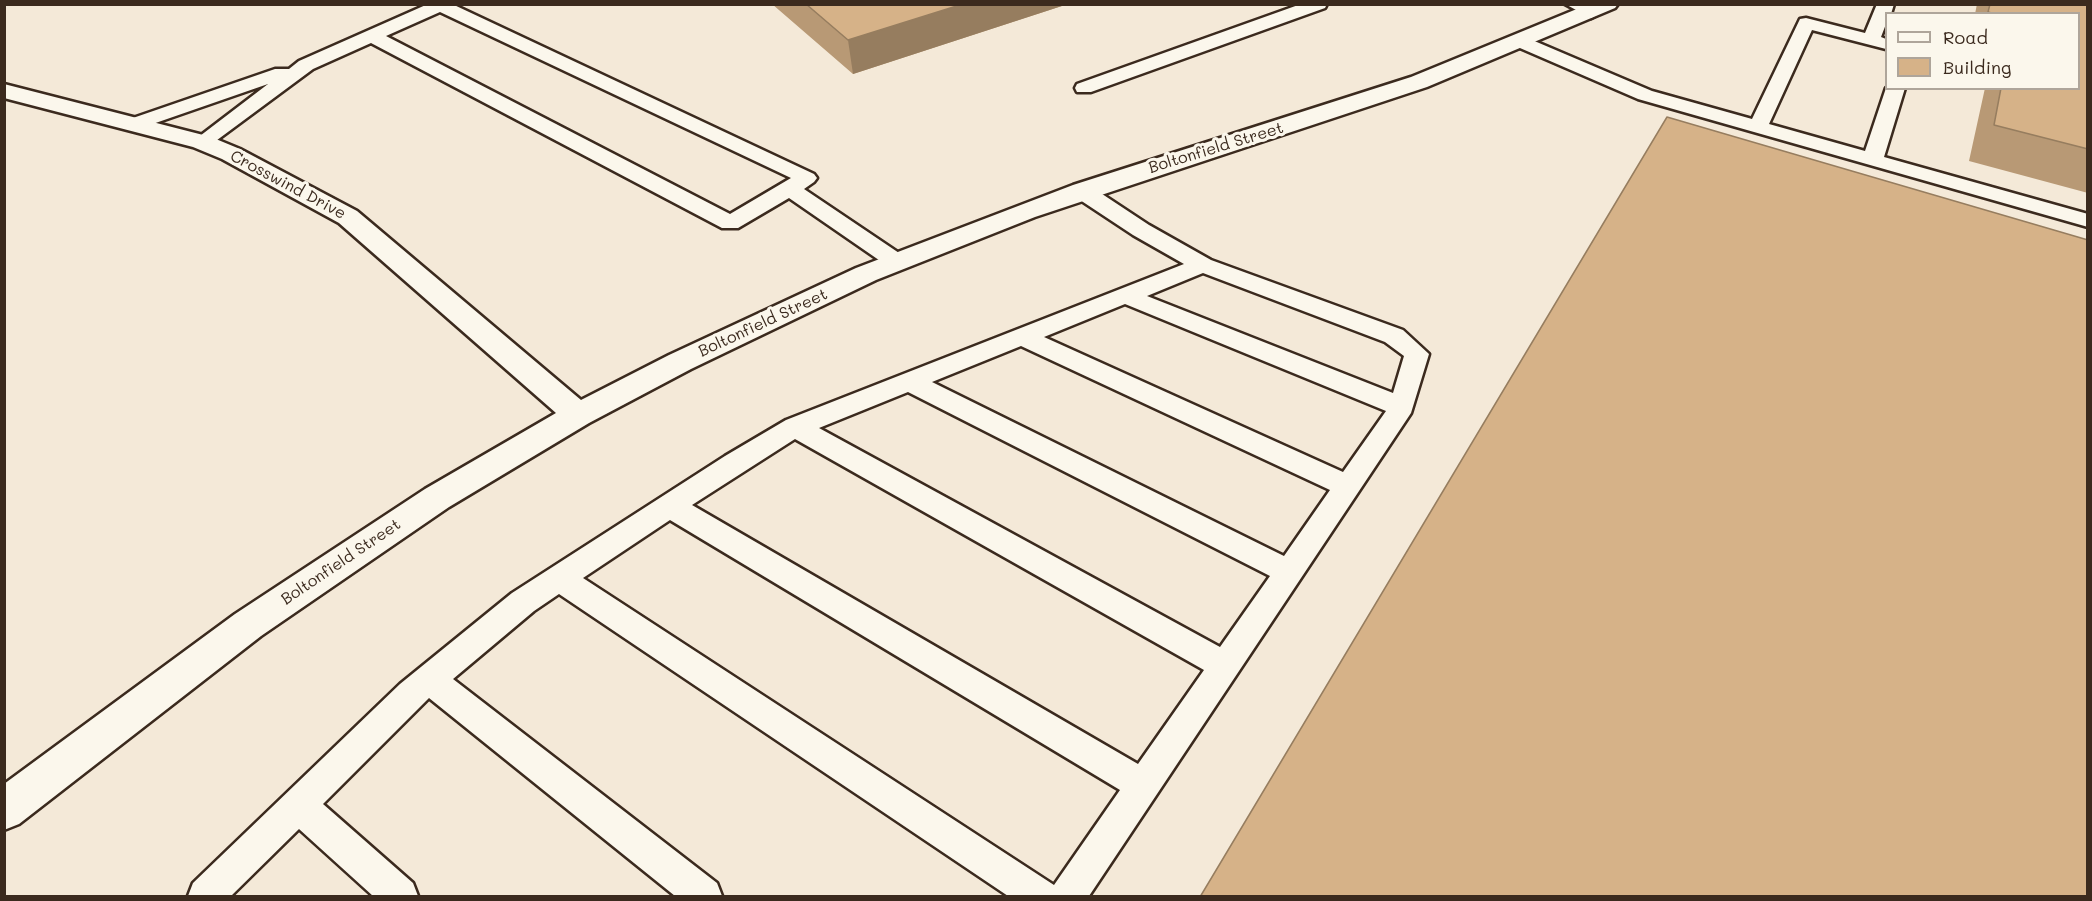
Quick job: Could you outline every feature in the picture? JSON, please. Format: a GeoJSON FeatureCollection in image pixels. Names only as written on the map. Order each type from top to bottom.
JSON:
{"type":"FeatureCollection","features":[{"type":"Feature","properties":{"kind":"street","name":"Boltonfield Street"},"geometry":{"type":"LineString","coordinates":[[4,810],[248,625],[437,498],[578,415],[680,362],[866,274],[1082,190],[1419,82],[1520,41],[1591,7]]}},
{"type":"Feature","properties":{"kind":"street","name":"Crosswind Drive"},"geometry":{"type":"LineString","coordinates":[[4,91],[137,123],[202,142],[231,154],[348,217],[578,415]]}},
{"type":"Feature","properties":{"kind":"lane"},"geometry":{"type":"LineString","coordinates":[[1084,88],[1319,4]]}},
{"type":"Feature","properties":{"kind":"lane"},"geometry":{"type":"LineString","coordinates":[[1758,127],[1806,23],[1879,42],[1886,4]]}},
{"type":"Feature","properties":{"kind":"lane"},"geometry":{"type":"LineString","coordinates":[[137,123],[306,65],[442,5],[807,178],[730,223],[372,36]]}},
{"type":"Feature","properties":{"kind":"lane"},"geometry":{"type":"LineString","coordinates":[[1520,41],[1645,95],[2088,221]]}},
{"type":"Feature","properties":{"kind":"lane"},"geometry":{"type":"LineString","coordinates":[[202,142],[306,65]]}},
{"type":"Feature","properties":{"kind":"lane"},"geometry":{"type":"LineString","coordinates":[[1873,159],[1895,90]]}},
{"type":"Feature","properties":{"kind":"lane"},"geometry":{"type":"LineString","coordinates":[[789,188],[897,262]]}},
{"type":"Feature","properties":{"kind":"lane"},"geometry":{"type":"LineString","coordinates":[[1068,897],[1402,407],[1417,354],[1395,336],[1203,265],[1141,230],[1082,190]]}},
{"type":"Feature","properties":{"kind":"lane"},"geometry":{"type":"LineString","coordinates":[[206,897],[429,679],[523,602],[670,506],[795,427],[1203,265]]}},
{"type":"Feature","properties":{"kind":"lane"},"geometry":{"type":"LineString","coordinates":[[1126,296],[1402,407]]}},
{"type":"Feature","properties":{"kind":"lane"},"geometry":{"type":"LineString","coordinates":[[1022,338],[1348,486]]}},
{"type":"Feature","properties":{"kind":"lane"},"geometry":{"type":"LineString","coordinates":[[910,382],[1290,572]]}},
{"type":"Feature","properties":{"kind":"lane"},"geometry":{"type":"LineString","coordinates":[[795,427],[1226,666]]}},
{"type":"Feature","properties":{"kind":"lane"},"geometry":{"type":"LineString","coordinates":[[670,506],[1143,786]]}},
{"type":"Feature","properties":{"kind":"lane"},"geometry":{"type":"LineString","coordinates":[[559,578],[1040,897]]}},
{"type":"Feature","properties":{"kind":"lane"},"geometry":{"type":"LineString","coordinates":[[429,679],[704,897]]}},
{"type":"Feature","properties":{"kind":"lane"},"geometry":{"type":"LineString","coordinates":[[298,805],[400,897]]}},
{"type":"Feature","properties":{"kind":"building"},"geometry":{"type":"Polygon","coordinates":[[[806,4],[963,4],[848,40],[806,4]]]}},
{"type":"Feature","properties":{"kind":"building"},"geometry":{"type":"Polygon","coordinates":[[[1990,4],[2088,4],[2088,149],[1994,125],[2001,90],[2080,90],[2080,12],[1988,12],[1990,4]]]}},
{"type":"Feature","properties":{"kind":"building"},"geometry":{"type":"Polygon","coordinates":[[[1667,117],[2088,240],[2088,897],[1200,897],[1667,117]]]}}]}
